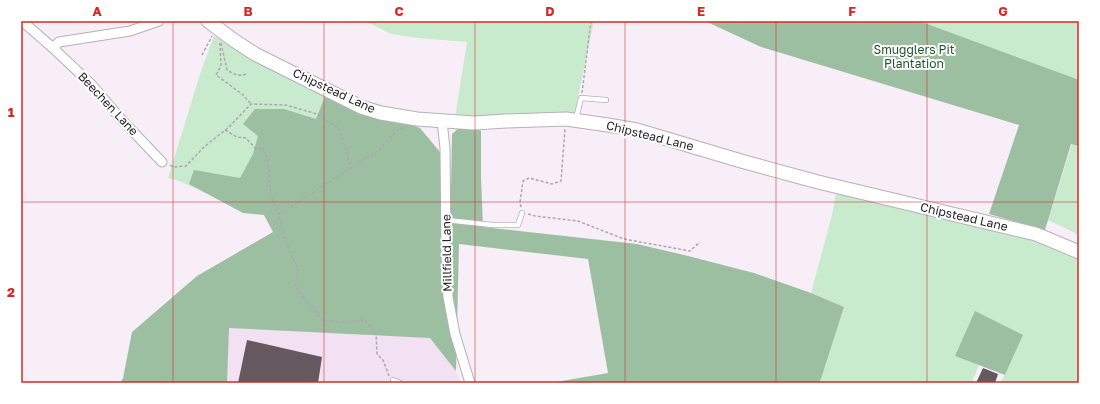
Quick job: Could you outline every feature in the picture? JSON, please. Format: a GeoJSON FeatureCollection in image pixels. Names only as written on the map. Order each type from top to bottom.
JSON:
{"type":"FeatureCollection","features":[{"type":"Feature","properties":{"kind":"street","name":"Beechen Lane"},"geometry":{"type":"LineString","coordinates":[[22,21],[92,85],[120,118],[162,162]]}},
{"type":"Feature","properties":{"kind":"street"},"geometry":{"type":"LineString","coordinates":[[53,48],[59,42],[130,31],[159,21]]}},
{"type":"Feature","properties":{"kind":"street","name":"Chipstead Lane"},"geometry":{"type":"LineString","coordinates":[[213,24],[255,54],[361,107],[381,113],[416,119],[474,123],[571,120],[637,130],[818,182],[1036,234],[1079,252]]}},
{"type":"Feature","properties":{"kind":"street","name":"Millfield Lane"},"geometry":{"type":"LineString","coordinates":[[442,121],[445,148],[448,297],[455,334],[470,383]]}},
{"type":"Feature","properties":{"kind":"lane"},"geometry":{"type":"LineString","coordinates":[[571,120],[581,98],[606,100]]}},
{"type":"Feature","properties":{"kind":"lane"},"geometry":{"type":"LineString","coordinates":[[446,220],[493,225],[518,225],[522,213]]}},
{"type":"Feature","properties":{"kind":"lane"},"geometry":{"type":"LineString","coordinates":[[393,380],[400,383]]}},
{"type":"Feature","properties":{"kind":"path"},"geometry":{"type":"LineString","coordinates":[[581,98],[591,21]]}},
{"type":"Feature","properties":{"kind":"path"},"geometry":{"type":"LineString","coordinates":[[202,55],[213,24]]}},
{"type":"Feature","properties":{"kind":"path"},"geometry":{"type":"LineString","coordinates":[[246,74],[242,76],[236,75],[227,70],[220,40],[221,66],[216,74],[242,94],[251,104],[286,106],[317,114],[339,129],[350,168]]}},
{"type":"Feature","properties":{"kind":"path"},"geometry":{"type":"LineString","coordinates":[[162,162],[173,167],[186,166],[204,147],[225,130],[251,104]]}},
{"type":"Feature","properties":{"kind":"path"},"geometry":{"type":"LineString","coordinates":[[279,214],[379,150],[395,132],[416,119]]}},
{"type":"Feature","properties":{"kind":"path"},"geometry":{"type":"LineString","coordinates":[[571,120],[561,181],[552,184],[529,178],[523,181],[520,202],[522,213],[578,221],[624,239],[690,251],[700,242]]}},
{"type":"Feature","properties":{"kind":"path"},"geometry":{"type":"LineString","coordinates":[[225,130],[237,137],[246,138],[255,148],[261,149],[265,153],[269,169],[271,197],[279,214],[289,251],[298,268],[295,287],[324,321],[354,322],[362,320],[368,323],[376,333],[377,354],[383,360],[389,376],[393,380]]}},
{"type":"Feature","properties":{"kind":"shaded area"},"geometry":{"type":"Polygon","coordinates":[[[444,325],[456,371],[461,383],[227,383],[228,328],[444,325]]]}},
{"type":"Feature","properties":{"kind":"green space"},"geometry":{"type":"Polygon","coordinates":[[[365,21],[594,21],[574,116],[455,117],[467,42],[391,34],[365,21]]]}},
{"type":"Feature","properties":{"kind":"green space","name":"Smugglers Pit Plantation"},"geometry":{"type":"Polygon","coordinates":[[[705,21],[919,21],[1079,80],[1079,146],[1071,144],[1045,230],[989,214],[1019,125],[761,47],[705,21]]]}},
{"type":"Feature","properties":{"kind":"green space"},"geometry":{"type":"Polygon","coordinates":[[[905,21],[1079,21],[1079,89],[905,21]]]}},
{"type":"Feature","properties":{"kind":"green space"},"geometry":{"type":"Polygon","coordinates":[[[214,36],[242,53],[336,102],[242,209],[179,181],[168,178],[201,71],[214,36]]]}},
{"type":"Feature","properties":{"kind":"green space"},"geometry":{"type":"Polygon","coordinates":[[[326,94],[420,128],[440,152],[451,188],[452,134],[460,127],[471,127],[481,131],[483,227],[637,244],[754,273],[811,293],[844,307],[821,379],[818,383],[550,383],[608,373],[588,259],[459,244],[456,371],[430,338],[229,328],[227,383],[120,383],[123,378],[132,332],[197,276],[273,232],[264,215],[243,213],[189,184],[194,170],[240,178],[253,154],[258,136],[243,124],[255,109],[284,109],[316,119],[326,94]]]}},
{"type":"Feature","properties":{"kind":"green space"},"geometry":{"type":"Polygon","coordinates":[[[1072,144],[1079,146],[1079,235],[1048,220],[1072,144]]]}},
{"type":"Feature","properties":{"kind":"green space"},"geometry":{"type":"Polygon","coordinates":[[[836,193],[1028,239],[1079,260],[1079,383],[1000,383],[1023,335],[955,356],[979,365],[972,383],[818,383],[821,379],[844,307],[811,293],[832,215],[836,193]]]}},
{"type":"Feature","properties":{"kind":"green space"},"geometry":{"type":"Polygon","coordinates":[[[975,311],[1023,335],[1005,375],[955,356],[975,311]]]}},
{"type":"Feature","properties":{"kind":"building"},"geometry":{"type":"Polygon","coordinates":[[[247,340],[322,357],[318,383],[238,383],[247,340]]]}},
{"type":"Feature","properties":{"kind":"building"},"geometry":{"type":"Polygon","coordinates":[[[983,368],[998,374],[995,383],[976,383],[983,368]]]}}]}
